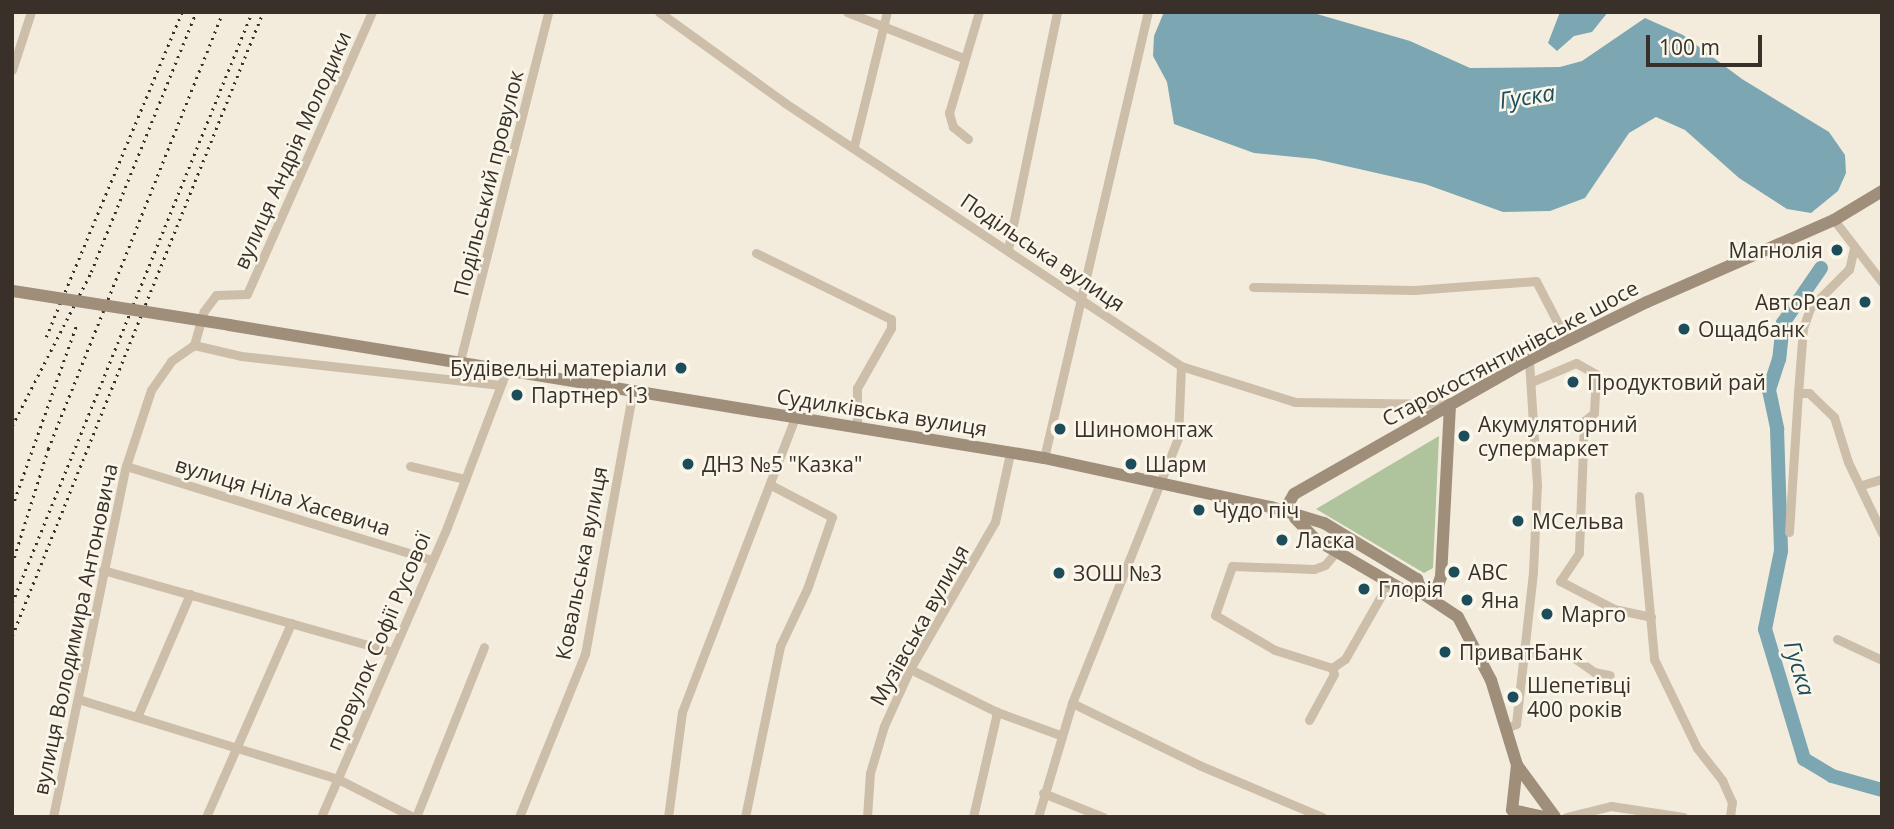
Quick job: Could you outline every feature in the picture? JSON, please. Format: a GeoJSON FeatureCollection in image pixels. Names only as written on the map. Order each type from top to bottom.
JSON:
{"type":"FeatureCollection","features":[{"type":"Feature","properties":{"kind":"main road","name":"Старокостянтинівське шосе"},"geometry":{"type":"LineString","coordinates":[[1289,515],[1294,494],[1528,360],[1834,220],[1882,191]]}},
{"type":"Feature","properties":{"kind":"main road","name":"Судилківська вулиця"},"geometry":{"type":"LineString","coordinates":[[13,291],[460,361],[1044,458],[1161,483],[1324,523],[1418,579],[1422,593]]}},
{"type":"Feature","properties":{"kind":"main road"},"geometry":{"type":"LineString","coordinates":[[1433,600],[1442,558],[1450,404]]}},
{"type":"Feature","properties":{"kind":"main road"},"geometry":{"type":"LineString","coordinates":[[1289,515],[1315,539],[1409,593],[1422,593],[1458,617],[1470,637],[1507,728],[1517,765],[1555,817]]}},
{"type":"Feature","properties":{"kind":"main road"},"geometry":{"type":"LineString","coordinates":[[1517,765],[1511,813],[1546,817]]}},
{"type":"Feature","properties":{"kind":"street"},"geometry":{"type":"LineString","coordinates":[[12,70],[31,12]]}},
{"type":"Feature","properties":{"kind":"street","name":"вулиця Андрія Молодики"},"geometry":{"type":"LineString","coordinates":[[194,345],[204,311],[216,295],[247,294],[372,12]]}},
{"type":"Feature","properties":{"kind":"street","name":"Подільський провулок"},"geometry":{"type":"LineString","coordinates":[[460,361],[548,12]]}},
{"type":"Feature","properties":{"kind":"street","name":"Подільська вулиця"},"geometry":{"type":"LineString","coordinates":[[659,12],[1181,366],[1295,402],[1450,404]]}},
{"type":"Feature","properties":{"kind":"street"},"geometry":{"type":"LineString","coordinates":[[847,12],[963,58]]}},
{"type":"Feature","properties":{"kind":"street"},"geometry":{"type":"LineString","coordinates":[[853,146],[887,12]]}},
{"type":"Feature","properties":{"kind":"street"},"geometry":{"type":"LineString","coordinates":[[968,139],[949,117],[963,58],[979,12]]}},
{"type":"Feature","properties":{"kind":"street"},"geometry":{"type":"LineString","coordinates":[[1008,249],[1056,12]]}},
{"type":"Feature","properties":{"kind":"street"},"geometry":{"type":"LineString","coordinates":[[1044,458],[1148,12]]}},
{"type":"Feature","properties":{"kind":"street"},"geometry":{"type":"LineString","coordinates":[[1834,220],[1882,282]]}},
{"type":"Feature","properties":{"kind":"street"},"geometry":{"type":"LineString","coordinates":[[1789,532],[1802,328],[1810,308],[1849,269],[1854,248]]}},
{"type":"Feature","properties":{"kind":"street"},"geometry":{"type":"LineString","coordinates":[[756,253],[891,319],[891,328],[857,388],[857,427]]}},
{"type":"Feature","properties":{"kind":"street"},"geometry":{"type":"LineString","coordinates":[[1253,287],[1414,290],[1536,281],[1567,341]]}},
{"type":"Feature","properties":{"kind":"street"},"geometry":{"type":"LineString","coordinates":[[194,345],[242,356],[500,385]]}},
{"type":"Feature","properties":{"kind":"street","name":"вулиця Володимира Антоновича"},"geometry":{"type":"LineString","coordinates":[[53,817],[126,466],[150,390],[171,361],[194,345]]}},
{"type":"Feature","properties":{"kind":"street"},"geometry":{"type":"LineString","coordinates":[[1507,728],[1516,724],[1525,653],[1537,485],[1528,360]]}},
{"type":"Feature","properties":{"kind":"street"},"geometry":{"type":"LineString","coordinates":[[1531,382],[1576,363],[1596,374],[1594,413],[1584,421],[1579,552],[1560,581],[1614,609],[1651,617]]}},
{"type":"Feature","properties":{"kind":"street"},"geometry":{"type":"LineString","coordinates":[[1038,817],[1060,735],[1178,438],[1181,366]]}},
{"type":"Feature","properties":{"kind":"street","name":"провулок Софії Русової"},"geometry":{"type":"LineString","coordinates":[[321,817],[465,479],[507,369]]}},
{"type":"Feature","properties":{"kind":"street","name":"Ковальська вулиця"},"geometry":{"type":"LineString","coordinates":[[519,817],[584,654],[633,390]]}},
{"type":"Feature","properties":{"kind":"street"},"geometry":{"type":"LineString","coordinates":[[1798,393],[1809,393],[1834,417],[1847,462],[1862,485],[1882,533]]}},
{"type":"Feature","properties":{"kind":"street"},"geometry":{"type":"LineString","coordinates":[[668,817],[682,712],[771,485],[794,417]]}},
{"type":"Feature","properties":{"kind":"street","name":"Музівська вулиця"},"geometry":{"type":"LineString","coordinates":[[867,817],[878,741],[910,669],[995,522],[1010,453]]}},
{"type":"Feature","properties":{"kind":"street","name":"вулиця Ніла Хасевича"},"geometry":{"type":"LineString","coordinates":[[126,466],[431,560]]}},
{"type":"Feature","properties":{"kind":"street"},"geometry":{"type":"LineString","coordinates":[[410,466],[465,479]]}},
{"type":"Feature","properties":{"kind":"street"},"geometry":{"type":"LineString","coordinates":[[1862,485],[1882,479]]}},
{"type":"Feature","properties":{"kind":"street"},"geometry":{"type":"LineString","coordinates":[[745,817],[780,646],[807,589],[832,517],[771,485]]}},
{"type":"Feature","properties":{"kind":"street"},"geometry":{"type":"LineString","coordinates":[[1639,496],[1654,659],[1697,748],[1722,780],[1732,802],[1730,817]]}},
{"type":"Feature","properties":{"kind":"street"},"geometry":{"type":"LineString","coordinates":[[1337,551],[1325,565],[1314,569],[1232,566],[1214,615],[1275,650],[1332,667],[1345,659],[1389,582]]}},
{"type":"Feature","properties":{"kind":"street"},"geometry":{"type":"LineString","coordinates":[[103,570],[393,652]]}},
{"type":"Feature","properties":{"kind":"street"},"geometry":{"type":"LineString","coordinates":[[137,717],[190,594]]}},
{"type":"Feature","properties":{"kind":"street"},"geometry":{"type":"LineString","coordinates":[[206,817],[291,624]]}},
{"type":"Feature","properties":{"kind":"street"},"geometry":{"type":"LineString","coordinates":[[1838,639],[1882,660]]}},
{"type":"Feature","properties":{"kind":"street"},"geometry":{"type":"LineString","coordinates":[[78,699],[338,779],[414,817],[484,647]]}},
{"type":"Feature","properties":{"kind":"street"},"geometry":{"type":"LineString","coordinates":[[1525,653],[1567,653],[1594,672],[1610,675]]}},
{"type":"Feature","properties":{"kind":"street"},"geometry":{"type":"LineString","coordinates":[[1309,720],[1334,674],[1332,667]]}},
{"type":"Feature","properties":{"kind":"street"},"geometry":{"type":"LineString","coordinates":[[910,669],[997,712],[1060,735]]}},
{"type":"Feature","properties":{"kind":"street"},"geometry":{"type":"LineString","coordinates":[[1072,703],[1199,765],[1322,817]]}},
{"type":"Feature","properties":{"kind":"street"},"geometry":{"type":"LineString","coordinates":[[973,817],[997,712]]}},
{"type":"Feature","properties":{"kind":"street"},"geometry":{"type":"LineString","coordinates":[[1043,793],[1103,817]]}},
{"type":"Feature","properties":{"kind":"street"},"geometry":{"type":"LineString","coordinates":[[1566,817],[1611,806],[1683,817]]}},
{"type":"Feature","properties":{"kind":"green space"},"geometry":{"type":"Polygon","coordinates":[[[1439,436],[1433,568],[1424,573],[1316,509],[1439,436]]]}},
{"type":"Feature","properties":{"kind":"water"},"geometry":{"type":"Polygon","coordinates":[[[1164,12],[1310,12],[1410,41],[1470,68],[1560,67],[1582,61],[1645,18],[1683,35],[1742,79],[1829,132],[1845,155],[1846,173],[1838,191],[1811,213],[1787,209],[1739,178],[1685,130],[1656,117],[1629,133],[1585,198],[1550,211],[1503,212],[1425,184],[1315,159],[1254,153],[1174,124],[1167,82],[1153,56],[1154,36],[1164,12]]]}},
{"type":"Feature","properties":{"kind":"water"},"geometry":{"type":"Polygon","coordinates":[[[1560,12],[1608,12],[1592,32],[1574,36],[1557,51],[1548,43],[1560,12]]]}},
{"type":"Feature","properties":{"kind":"waterway","name":"Гуска"},"geometry":{"type":"LineString","coordinates":[[1821,268],[1783,323],[1779,359],[1769,390],[1777,429],[1781,551],[1765,629],[1804,759],[1832,776],[1882,790]]}},
{"type":"Feature","properties":{"kind":"railway"},"geometry":{"type":"LineString","coordinates":[[46,337],[182,12]]}},
{"type":"Feature","properties":{"kind":"railway"},"geometry":{"type":"LineString","coordinates":[[12,426],[91,272],[196,12]]}},
{"type":"Feature","properties":{"kind":"railway"},"geometry":{"type":"LineString","coordinates":[[12,564],[48,449],[223,12]]}},
{"type":"Feature","properties":{"kind":"railway"},"geometry":{"type":"LineString","coordinates":[[12,603],[252,12]]}},
{"type":"Feature","properties":{"kind":"railway"},"geometry":{"type":"LineString","coordinates":[[12,636],[263,12]]}},
{"type":"Feature","properties":{"kind":"railway"},"geometry":{"type":"LineString","coordinates":[[12,507],[77,323]]}},
{"type":"Feature","properties":{"kind":"place","name":"Магнолія"},"geometry":{"type":"Point","coordinates":[1837,250]}},
{"type":"Feature","properties":{"kind":"place","name":"АвтоРеал"},"geometry":{"type":"Point","coordinates":[1865,302]}},
{"type":"Feature","properties":{"kind":"place","name":"Ощадбанк"},"geometry":{"type":"Point","coordinates":[1684,329]}},
{"type":"Feature","properties":{"kind":"place","name":"Будівельні матеріали"},"geometry":{"type":"Point","coordinates":[681,368]}},
{"type":"Feature","properties":{"kind":"place","name":"Продуктовий рай"},"geometry":{"type":"Point","coordinates":[1573,382]}},
{"type":"Feature","properties":{"kind":"place","name":"Партнер 13"},"geometry":{"type":"Point","coordinates":[517,395]}},
{"type":"Feature","properties":{"kind":"place","name":"Шиномонтаж"},"geometry":{"type":"Point","coordinates":[1060,429]}},
{"type":"Feature","properties":{"kind":"place","name":"Акумуляторний супермаркет"},"geometry":{"type":"Point","coordinates":[1464,436]}},
{"type":"Feature","properties":{"kind":"place","name":"ДНЗ №5 \"Казка\""},"geometry":{"type":"Point","coordinates":[688,464]}},
{"type":"Feature","properties":{"kind":"place","name":"Шарм"},"geometry":{"type":"Point","coordinates":[1131,464]}},
{"type":"Feature","properties":{"kind":"place","name":"Чудо піч"},"geometry":{"type":"Point","coordinates":[1199,510]}},
{"type":"Feature","properties":{"kind":"place","name":"МСельва"},"geometry":{"type":"Point","coordinates":[1518,521]}},
{"type":"Feature","properties":{"kind":"place","name":"Ласка"},"geometry":{"type":"Point","coordinates":[1282,540]}},
{"type":"Feature","properties":{"kind":"place","name":"АВС"},"geometry":{"type":"Point","coordinates":[1454,572]}},
{"type":"Feature","properties":{"kind":"place","name":"ЗОШ №3"},"geometry":{"type":"Point","coordinates":[1059,573]}},
{"type":"Feature","properties":{"kind":"place","name":"Глорія"},"geometry":{"type":"Point","coordinates":[1364,589]}},
{"type":"Feature","properties":{"kind":"place","name":"Яна"},"geometry":{"type":"Point","coordinates":[1467,600]}},
{"type":"Feature","properties":{"kind":"place","name":"Марго"},"geometry":{"type":"Point","coordinates":[1547,614]}},
{"type":"Feature","properties":{"kind":"place","name":"ПриватБанк"},"geometry":{"type":"Point","coordinates":[1445,652]}},
{"type":"Feature","properties":{"kind":"place","name":"Шепетівці 400 років"},"geometry":{"type":"Point","coordinates":[1513,697]}}]}
